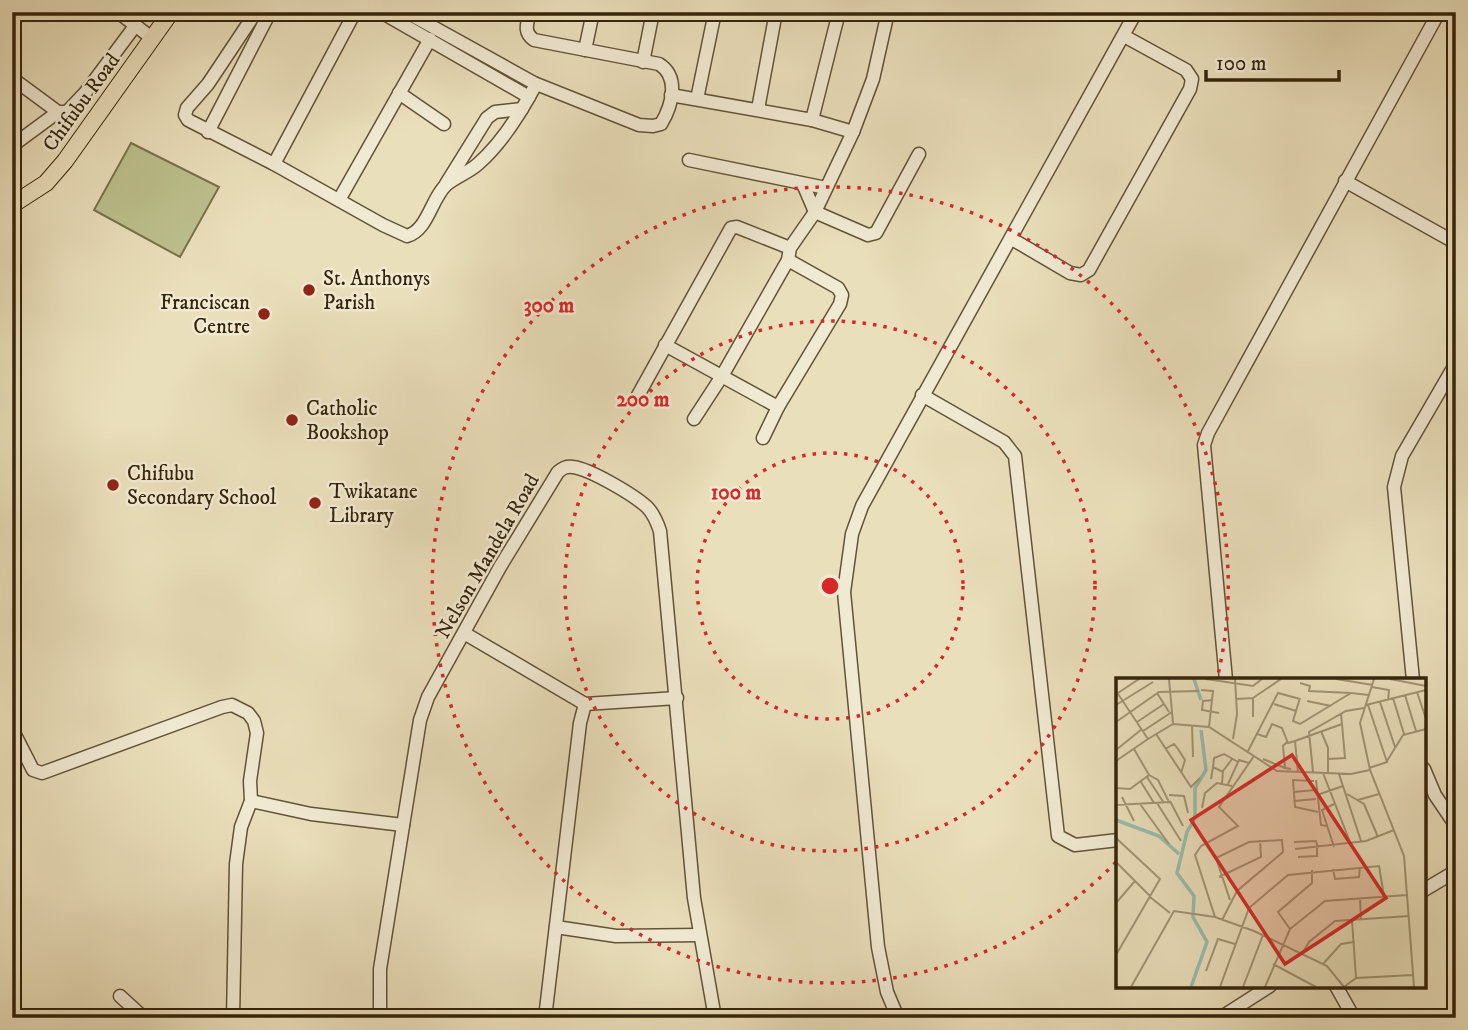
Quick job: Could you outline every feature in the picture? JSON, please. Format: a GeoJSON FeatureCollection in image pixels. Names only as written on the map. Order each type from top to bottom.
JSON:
{"type":"FeatureCollection","features":[{"type":"Feature","properties":{"kind":"main road","name":"Chifubu Road"},"geometry":{"type":"LineString","coordinates":[[12,205],[46,183],[65,161],[171,12]]}},
{"type":"Feature","properties":{"kind":"street"},"geometry":{"type":"LineString","coordinates":[[118,12],[153,39]]}},
{"type":"Feature","properties":{"kind":"street"},"geometry":{"type":"LineString","coordinates":[[256,12],[208,84],[187,108],[185,115],[188,120],[407,236],[418,230],[487,118],[495,112],[522,108]]}},
{"type":"Feature","properties":{"kind":"street"},"geometry":{"type":"LineString","coordinates":[[208,132],[270,12]]}},
{"type":"Feature","properties":{"kind":"street"},"geometry":{"type":"LineString","coordinates":[[274,164],[355,12]]}},
{"type":"Feature","properties":{"kind":"street"},"geometry":{"type":"LineString","coordinates":[[381,12],[400,15],[461,50],[529,97]]}},
{"type":"Feature","properties":{"kind":"street"},"geometry":{"type":"LineString","coordinates":[[400,15],[430,39],[534,83],[639,125],[661,124],[669,107],[671,94],[672,78],[668,69],[659,64],[534,40],[528,36],[525,29],[530,12]]}},
{"type":"Feature","properties":{"kind":"street"},"geometry":{"type":"LineString","coordinates":[[585,50],[593,12]]}},
{"type":"Feature","properties":{"kind":"street"},"geometry":{"type":"LineString","coordinates":[[643,62],[653,12]]}},
{"type":"Feature","properties":{"kind":"street"},"geometry":{"type":"LineString","coordinates":[[697,99],[715,12]]}},
{"type":"Feature","properties":{"kind":"street"},"geometry":{"type":"LineString","coordinates":[[758,109],[776,12]]}},
{"type":"Feature","properties":{"kind":"street"},"geometry":{"type":"LineString","coordinates":[[812,120],[839,12]]}},
{"type":"Feature","properties":{"kind":"street"},"geometry":{"type":"LineString","coordinates":[[694,419],[722,376],[815,212],[853,132],[873,79],[888,12]]}},
{"type":"Feature","properties":{"kind":"street"},"geometry":{"type":"LineString","coordinates":[[898,1018],[887,992],[878,947],[844,592],[852,534],[862,506],[922,395],[1012,239],[1136,12]]}},
{"type":"Feature","properties":{"kind":"street"},"geometry":{"type":"LineString","coordinates":[[1226,678],[1204,445],[1208,433],[1439,12]]}},
{"type":"Feature","properties":{"kind":"street"},"geometry":{"type":"LineString","coordinates":[[12,78],[58,112],[67,112],[85,93],[135,26]]}},
{"type":"Feature","properties":{"kind":"street"},"geometry":{"type":"LineString","coordinates":[[1012,239],[1070,273],[1081,275],[1089,270],[1190,89],[1192,79],[1186,70],[1124,36]]}},
{"type":"Feature","properties":{"kind":"street"},"geometry":{"type":"LineString","coordinates":[[339,200],[430,39]]}},
{"type":"Feature","properties":{"kind":"street"},"geometry":{"type":"LineString","coordinates":[[446,185],[475,167],[489,154],[529,97],[534,83]]}},
{"type":"Feature","properties":{"kind":"street"},"geometry":{"type":"LineString","coordinates":[[399,93],[444,124]]}},
{"type":"Feature","properties":{"kind":"street"},"geometry":{"type":"LineString","coordinates":[[671,94],[812,120],[853,132]]}},
{"type":"Feature","properties":{"kind":"street"},"geometry":{"type":"LineString","coordinates":[[12,146],[58,112]]}},
{"type":"Feature","properties":{"kind":"street"},"geometry":{"type":"LineString","coordinates":[[803,184],[815,212],[868,235],[876,233],[919,154]]}},
{"type":"Feature","properties":{"kind":"street"},"geometry":{"type":"LineString","coordinates":[[689,160],[826,188]]}},
{"type":"Feature","properties":{"kind":"street"},"geometry":{"type":"LineString","coordinates":[[1345,181],[1456,243]]}},
{"type":"Feature","properties":{"kind":"street"},"geometry":{"type":"LineString","coordinates":[[636,400],[731,228],[737,227],[789,254],[838,288],[842,295],[840,304],[778,407],[763,438]]}},
{"type":"Feature","properties":{"kind":"street"},"geometry":{"type":"LineString","coordinates":[[665,345],[778,407]]}},
{"type":"Feature","properties":{"kind":"street"},"geometry":{"type":"LineString","coordinates":[[1413,678],[1394,487],[1402,456],[1456,363]]}},
{"type":"Feature","properties":{"kind":"street"},"geometry":{"type":"LineString","coordinates":[[922,395],[1003,442],[1015,456],[1058,836],[1076,845],[1116,840]]}},
{"type":"Feature","properties":{"kind":"street","name":"Nelson Mandela Road"},"geometry":{"type":"LineString","coordinates":[[380,1018],[380,969],[421,720],[428,697],[558,472],[564,467],[580,468],[647,506],[656,517],[660,531],[699,935],[715,1018]]}},
{"type":"Feature","properties":{"kind":"street"},"geometry":{"type":"LineString","coordinates":[[464,633],[585,704],[677,698]]}},
{"type":"Feature","properties":{"kind":"street"},"geometry":{"type":"LineString","coordinates":[[544,1018],[580,723],[585,704]]}},
{"type":"Feature","properties":{"kind":"street"},"geometry":{"type":"LineString","coordinates":[[12,729],[33,770],[41,773],[222,707],[232,705],[248,713],[254,721],[257,733],[250,781],[251,800],[241,827],[236,864],[233,1018]]}},
{"type":"Feature","properties":{"kind":"street"},"geometry":{"type":"LineString","coordinates":[[1426,774],[1435,794],[1456,826]]}},
{"type":"Feature","properties":{"kind":"street"},"geometry":{"type":"LineString","coordinates":[[251,800],[311,814],[403,825]]}},
{"type":"Feature","properties":{"kind":"street"},"geometry":{"type":"LineString","coordinates":[[1426,889],[1456,871]]}},
{"type":"Feature","properties":{"kind":"street"},"geometry":{"type":"LineString","coordinates":[[556,927],[615,936],[699,935]]}},
{"type":"Feature","properties":{"kind":"street"},"geometry":{"type":"LineString","coordinates":[[1220,1018],[1267,988]]}},
{"type":"Feature","properties":{"kind":"street"},"geometry":{"type":"LineString","coordinates":[[1337,988],[1354,1018]]}},
{"type":"Feature","properties":{"kind":"street"},"geometry":{"type":"LineString","coordinates":[[120,996],[144,1018]]}},
{"type":"Feature","properties":{"kind":"green space"},"geometry":{"type":"Polygon","coordinates":[[[131,143],[219,187],[180,257],[94,210],[131,143]]]}},
{"type":"Feature","properties":{"kind":"waterway"},"geometry":{"type":"LineString","coordinates":[[12,1013],[16,1018]]}},
{"type":"Feature","properties":{"kind":"place","name":"St. Anthonys Parish"},"geometry":{"type":"Point","coordinates":[309,290]}},
{"type":"Feature","properties":{"kind":"place","name":"Franciscan Centre"},"geometry":{"type":"Point","coordinates":[264,314]}},
{"type":"Feature","properties":{"kind":"place","name":"Catholic Bookshop"},"geometry":{"type":"Point","coordinates":[292,420]}},
{"type":"Feature","properties":{"kind":"place","name":"Chifubu Secondary School"},"geometry":{"type":"Point","coordinates":[113,485]}},
{"type":"Feature","properties":{"kind":"place","name":"Twikatane Library"},"geometry":{"type":"Point","coordinates":[315,503]}}]}
